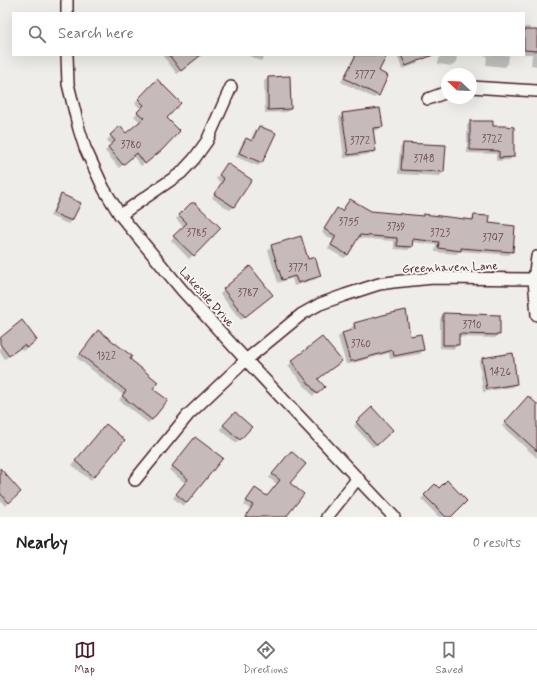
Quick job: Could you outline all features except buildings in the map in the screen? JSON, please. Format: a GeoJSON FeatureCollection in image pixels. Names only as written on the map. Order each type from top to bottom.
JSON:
{"type":"FeatureCollection","features":[{"type":"Feature","properties":{"kind":"street"},"geometry":{"type":"LineString","coordinates":[[66,0],[67,12]]}},
{"type":"Feature","properties":{"kind":"street","name":"Lakeside Drive"},"geometry":{"type":"LineString","coordinates":[[67,56],[68,84],[85,148],[104,189],[120,215],[182,290],[394,517]]}},
{"type":"Feature","properties":{"kind":"street"},"geometry":{"type":"LineString","coordinates":[[120,215],[181,173],[194,159],[207,140],[231,87]]}},
{"type":"Feature","properties":{"kind":"street"},"geometry":{"type":"LineString","coordinates":[[477,87],[537,91]]}},
{"type":"Feature","properties":{"kind":"street"},"geometry":{"type":"LineString","coordinates":[[428,99],[441,94]]}},
{"type":"Feature","properties":{"kind":"street"},"geometry":{"type":"LineString","coordinates":[[537,257],[534,279],[537,315]]}},
{"type":"Feature","properties":{"kind":"street","name":"Greenhaven Lane"},"geometry":{"type":"LineString","coordinates":[[135,480],[188,415],[246,360],[302,314],[320,304],[380,284],[414,280],[433,278],[534,279]]}},
{"type":"Feature","properties":{"kind":"street"},"geometry":{"type":"LineString","coordinates":[[327,517],[358,478]]}}]}
